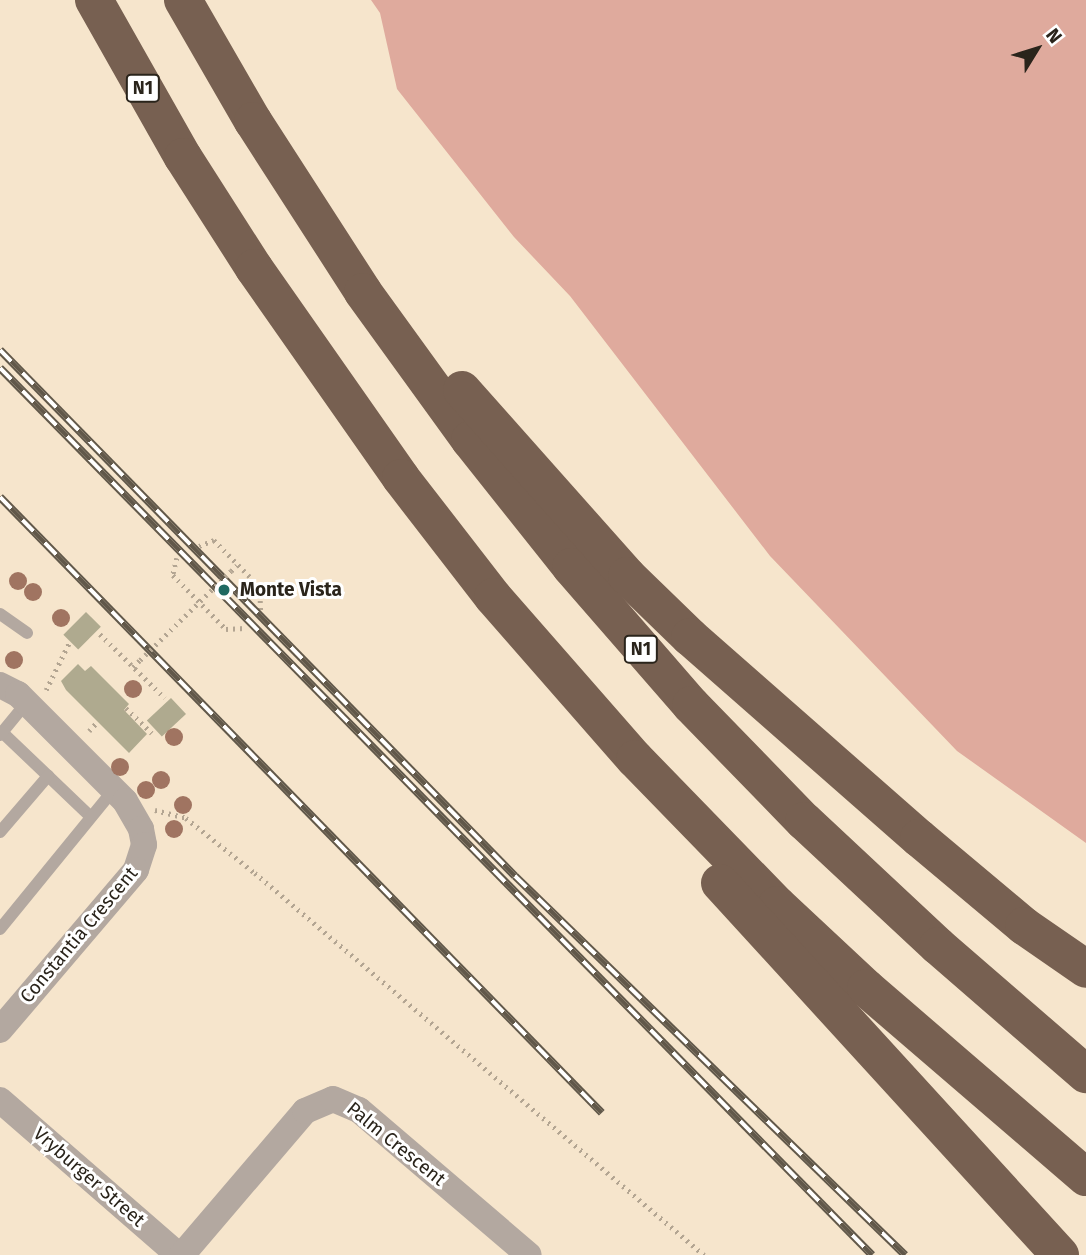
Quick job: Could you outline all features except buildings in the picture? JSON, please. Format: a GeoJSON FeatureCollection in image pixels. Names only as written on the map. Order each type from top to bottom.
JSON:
{"type":"FeatureCollection","features":[{"type":"Feature","properties":{"kind":"highway","name":"N1"},"geometry":{"type":"LineString","coordinates":[[94,0],[183,157],[254,268],[401,478],[493,597],[635,759],[777,905],[889,1009],[1086,1177]]}},
{"type":"Feature","properties":{"kind":"highway","name":"N1"},"geometry":{"type":"LineString","coordinates":[[183,0],[275,156],[445,408],[545,536],[650,659],[833,850],[1086,1074]]}},
{"type":"Feature","properties":{"kind":"highway"},"geometry":{"type":"LineString","coordinates":[[275,156],[475,407],[627,576],[690,637],[888,812],[1024,926],[1086,969]]}},
{"type":"Feature","properties":{"kind":"highway"},"geometry":{"type":"LineString","coordinates":[[493,597],[534,664],[601,753],[1060,1255]]}},
{"type":"Feature","properties":{"kind":"street","name":"Constantia Crescent"},"geometry":{"type":"LineString","coordinates":[[0,685],[31,706],[114,789],[133,811],[144,845],[136,870],[0,1030]]}},
{"type":"Feature","properties":{"kind":"street","name":"Palm Crescent"},"geometry":{"type":"LineString","coordinates":[[180,1255],[305,1111],[333,1099],[359,1110],[529,1255]]}},
{"type":"Feature","properties":{"kind":"street","name":"Vryburger Street"},"geometry":{"type":"LineString","coordinates":[[0,1100],[180,1255]]}},
{"type":"Feature","properties":{"kind":"lane"},"geometry":{"type":"LineString","coordinates":[[0,614],[27,633]]}},
{"type":"Feature","properties":{"kind":"lane"},"geometry":{"type":"LineString","coordinates":[[31,706],[1,733],[91,817]]}},
{"type":"Feature","properties":{"kind":"lane"},"geometry":{"type":"LineString","coordinates":[[0,832],[48,776]]}},
{"type":"Feature","properties":{"kind":"lane"},"geometry":{"type":"LineString","coordinates":[[0,929],[114,789]]}},
{"type":"Feature","properties":{"kind":"path"},"geometry":{"type":"LineString","coordinates":[[199,546],[214,540],[260,587],[261,610]]}},
{"type":"Feature","properties":{"kind":"path"},"geometry":{"type":"LineString","coordinates":[[177,558],[173,575],[226,629],[245,628]]}},
{"type":"Feature","properties":{"kind":"path"},"geometry":{"type":"LineString","coordinates":[[133,667],[202,604],[237,565]]}},
{"type":"Feature","properties":{"kind":"path"},"geometry":{"type":"LineString","coordinates":[[100,634],[165,698]]}},
{"type":"Feature","properties":{"kind":"path"},"geometry":{"type":"LineString","coordinates":[[31,706],[68,643]]}},
{"type":"Feature","properties":{"kind":"path"},"geometry":{"type":"LineString","coordinates":[[126,708],[152,733]]}},
{"type":"Feature","properties":{"kind":"path"},"geometry":{"type":"LineString","coordinates":[[133,811],[159,810],[186,818],[704,1255]]}},
{"type":"Feature","properties":{"kind":"shaded area"},"geometry":{"type":"Polygon","coordinates":[[[371,0],[1086,0],[1086,843],[957,751],[770,556],[570,296],[514,237],[397,89],[380,13],[371,0]]]}},
{"type":"Feature","properties":{"kind":"railway"},"geometry":{"type":"LineString","coordinates":[[0,350],[515,876],[905,1255]]}},
{"type":"Feature","properties":{"kind":"railway"},"geometry":{"type":"LineString","coordinates":[[0,368],[872,1255]]}},
{"type":"Feature","properties":{"kind":"railway"},"geometry":{"type":"LineString","coordinates":[[0,497],[602,1113]]}},
{"type":"Feature","properties":{"kind":"place","name":"Monte Vista"},"geometry":{"type":"Point","coordinates":[224,590]}}]}
